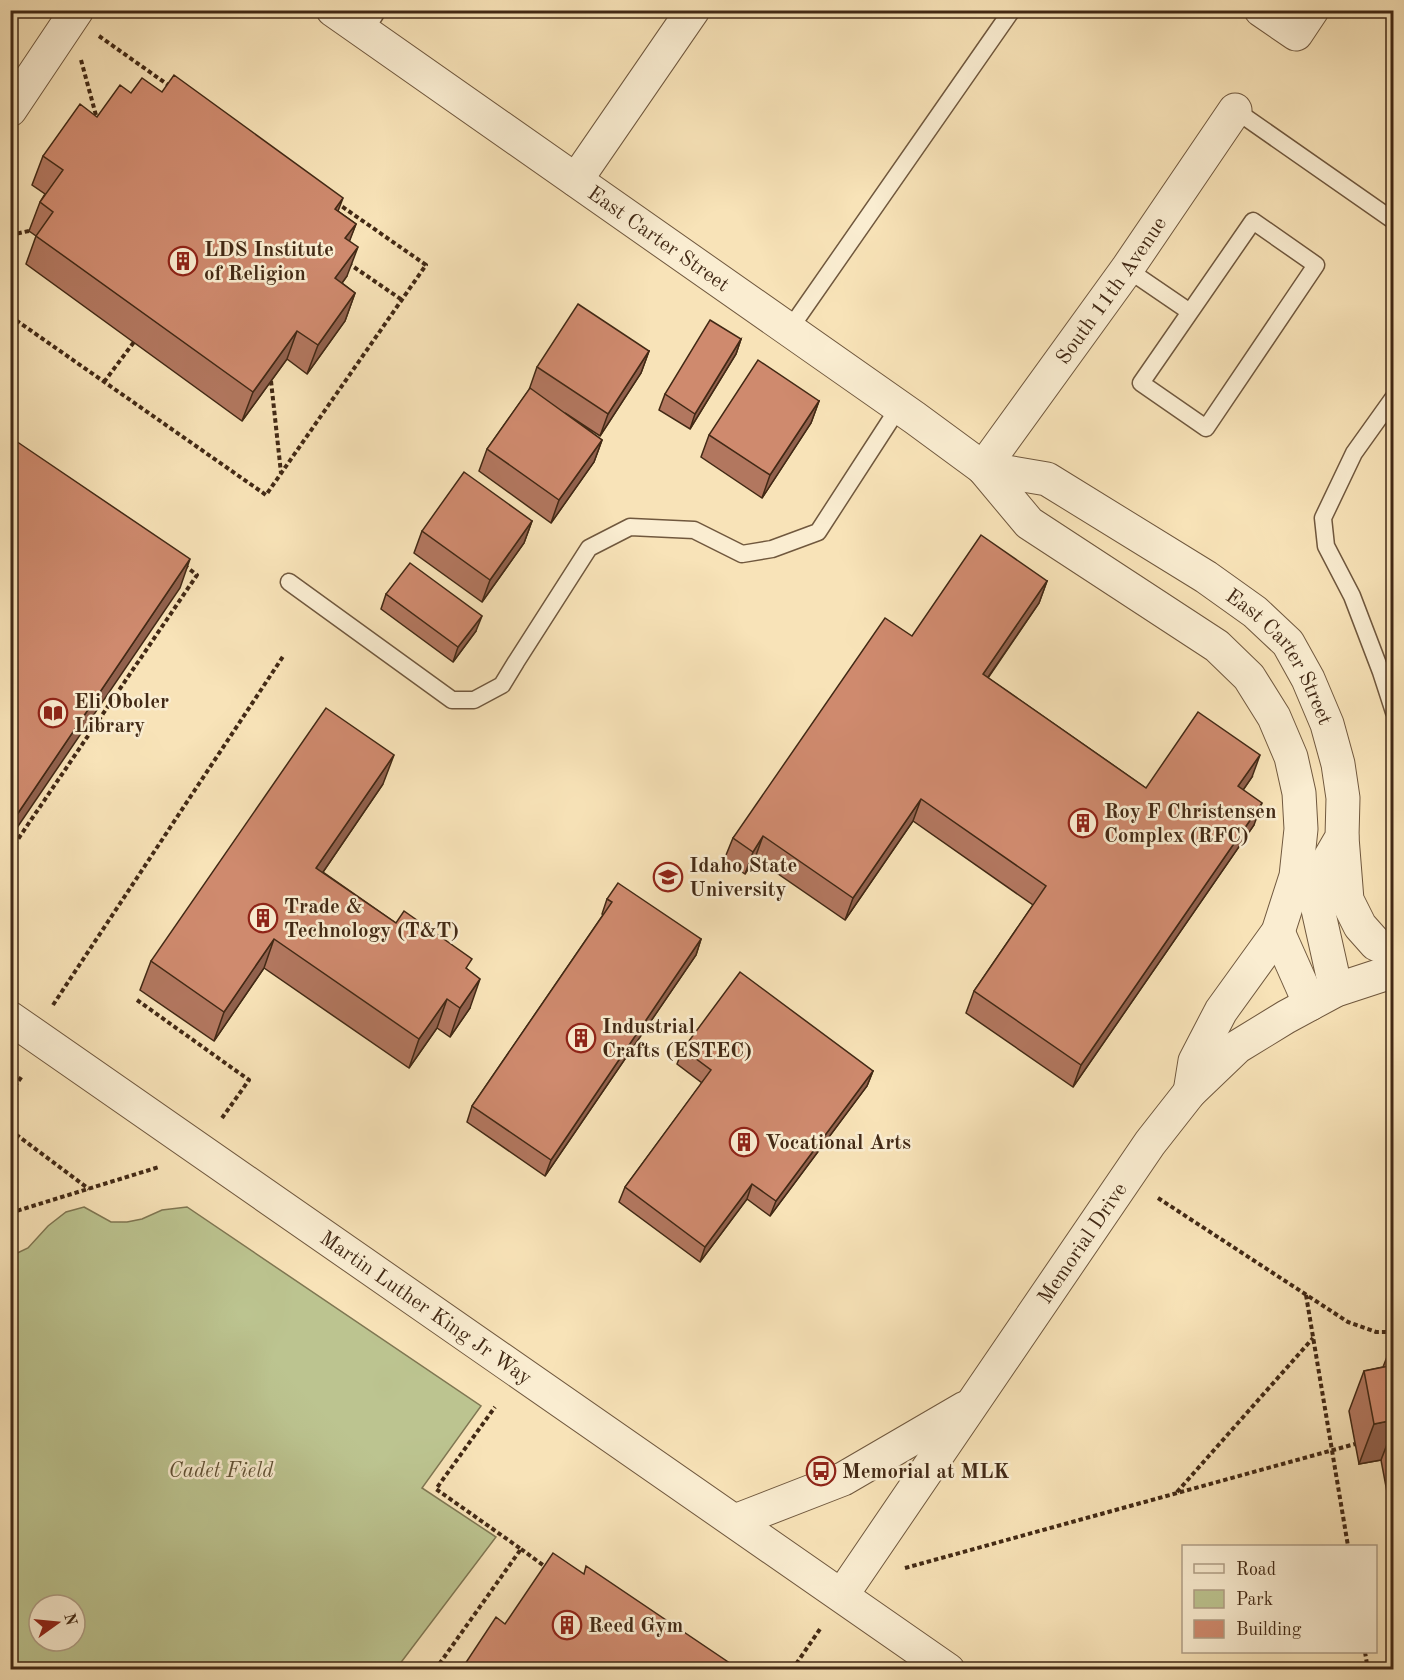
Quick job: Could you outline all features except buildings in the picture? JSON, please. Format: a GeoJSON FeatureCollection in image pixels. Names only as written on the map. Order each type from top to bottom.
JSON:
{"type":"FeatureCollection","features":[{"type":"Feature","properties":{"kind":"street","name":"East Carter Street"},"geometry":{"type":"LineString","coordinates":[[333,10],[371,21],[576,180],[983,468],[1029,523],[1217,646],[1249,677],[1274,717],[1291,757],[1299,793],[1301,829],[1296,876],[1278,932],[1221,1011],[1195,1061],[1190,1092]]}},
{"type":"Feature","properties":{"kind":"street"},"geometry":{"type":"LineString","coordinates":[[576,180],[693,10]]}},
{"type":"Feature","properties":{"kind":"street"},"geometry":{"type":"LineString","coordinates":[[1262,10],[1304,22]]}},
{"type":"Feature","properties":{"kind":"street"},"geometry":{"type":"LineString","coordinates":[[10,110],[86,22]]}},
{"type":"Feature","properties":{"kind":"street","name":"South 11th Avenue"},"geometry":{"type":"LineString","coordinates":[[983,468],[1127,269],[1235,110]]}},
{"type":"Feature","properties":{"kind":"street","name":"East Carter Street"},"geometry":{"type":"LineString","coordinates":[[983,468],[1047,479],[1206,577],[1255,612],[1287,643],[1308,679],[1327,724],[1343,798],[1342,837],[1313,887],[1323,997]]}},
{"type":"Feature","properties":{"kind":"street"},"geometry":{"type":"LineString","coordinates":[[1342,837],[1347,900],[1360,926],[1376,944],[1394,951]]}},
{"type":"Feature","properties":{"kind":"street"},"geometry":{"type":"LineString","coordinates":[[1278,932],[1323,997]]}},
{"type":"Feature","properties":{"kind":"street","name":"Memorial Drive"},"geometry":{"type":"LineString","coordinates":[[842,1595],[1150,1143],[1190,1092],[1237,1047],[1323,997],[1394,971]]}},
{"type":"Feature","properties":{"kind":"street","name":"Martin Luther King Jr Way"},"geometry":{"type":"LineString","coordinates":[[10,1018],[948,1670]]}},
{"type":"Feature","properties":{"kind":"street"},"geometry":{"type":"LineString","coordinates":[[735,1521],[843,1479],[972,1404]]}},
{"type":"Feature","properties":{"kind":"lane"},"geometry":{"type":"LineString","coordinates":[[789,330],[1012,10]]}},
{"type":"Feature","properties":{"kind":"lane"},"geometry":{"type":"LineString","coordinates":[[1235,110],[1394,221]]}},
{"type":"Feature","properties":{"kind":"lane"},"geometry":{"type":"LineString","coordinates":[[1253,221],[1316,264],[1206,428],[1141,383],[1190,312],[1253,221]]}},
{"type":"Feature","properties":{"kind":"lane"},"geometry":{"type":"LineString","coordinates":[[1127,269],[1190,312]]}},
{"type":"Feature","properties":{"kind":"lane"},"geometry":{"type":"LineString","coordinates":[[1394,397],[1354,453],[1323,518],[1326,546],[1352,596],[1394,712]]}},
{"type":"Feature","properties":{"kind":"lane"},"geometry":{"type":"LineString","coordinates":[[289,582],[452,700],[474,700],[502,685],[589,549],[630,527],[694,530],[742,554],[772,549],[818,532],[899,407]]}},
{"type":"Feature","properties":{"kind":"path"},"geometry":{"type":"LineString","coordinates":[[86,22],[180,92]]}},
{"type":"Feature","properties":{"kind":"path"},"geometry":{"type":"LineString","coordinates":[[80,56],[100,128]]}},
{"type":"Feature","properties":{"kind":"path"},"geometry":{"type":"LineString","coordinates":[[10,316],[266,495],[426,266],[330,198]]}},
{"type":"Feature","properties":{"kind":"path"},"geometry":{"type":"LineString","coordinates":[[10,235],[29,231]]}},
{"type":"Feature","properties":{"kind":"path"},"geometry":{"type":"LineString","coordinates":[[341,258],[402,300]]}},
{"type":"Feature","properties":{"kind":"path"},"geometry":{"type":"LineString","coordinates":[[104,382],[134,342]]}},
{"type":"Feature","properties":{"kind":"path"},"geometry":{"type":"LineString","coordinates":[[271,381],[281,474]]}},
{"type":"Feature","properties":{"kind":"path"},"geometry":{"type":"LineString","coordinates":[[10,851],[197,574],[178,561]]}},
{"type":"Feature","properties":{"kind":"path"},"geometry":{"type":"LineString","coordinates":[[53,1005],[284,655]]}},
{"type":"Feature","properties":{"kind":"path"},"geometry":{"type":"LineString","coordinates":[[137,1000],[249,1080],[222,1118]]}},
{"type":"Feature","properties":{"kind":"path"},"geometry":{"type":"LineString","coordinates":[[10,1093],[22,1076]]}},
{"type":"Feature","properties":{"kind":"path"},"geometry":{"type":"LineString","coordinates":[[10,1130],[89,1189]]}},
{"type":"Feature","properties":{"kind":"path"},"geometry":{"type":"LineString","coordinates":[[10,1213],[159,1167]]}},
{"type":"Feature","properties":{"kind":"path"},"geometry":{"type":"LineString","coordinates":[[1158,1198],[1348,1322],[1376,1332],[1394,1332]]}},
{"type":"Feature","properties":{"kind":"path"},"geometry":{"type":"LineString","coordinates":[[1306,1294],[1348,1545]]}},
{"type":"Feature","properties":{"kind":"path"},"geometry":{"type":"LineString","coordinates":[[1176,1493],[1313,1338]]}},
{"type":"Feature","properties":{"kind":"path"},"geometry":{"type":"LineString","coordinates":[[495,1407],[436,1489],[550,1569]]}},
{"type":"Feature","properties":{"kind":"path"},"geometry":{"type":"LineString","coordinates":[[905,1568],[1355,1443]]}},
{"type":"Feature","properties":{"kind":"path"},"geometry":{"type":"LineString","coordinates":[[435,1670],[521,1549]]}},
{"type":"Feature","properties":{"kind":"path"},"geometry":{"type":"LineString","coordinates":[[792,1670],[819,1629]]}},
{"type":"Feature","properties":{"kind":"path"},"geometry":{"type":"LineString","coordinates":[[1365,1653],[1368,1670]]}},
{"type":"Feature","properties":{"kind":"green space","name":"Cadet Field"},"geometry":{"type":"Polygon","coordinates":[[[84,1207],[111,1222],[127,1222],[142,1219],[162,1210],[187,1207],[481,1406],[422,1488],[496,1537],[396,1669],[12,1670],[11,1256],[28,1248],[48,1226],[66,1212],[84,1207]]]}},
{"type":"Feature","properties":{"kind":"place","name":"LDS Institute of Religion"},"geometry":{"type":"Point","coordinates":[183,261]}},
{"type":"Feature","properties":{"kind":"place","name":"Eli Oboler Library"},"geometry":{"type":"Point","coordinates":[53,713]}},
{"type":"Feature","properties":{"kind":"place","name":"Roy F Christensen Complex (RFC)"},"geometry":{"type":"Point","coordinates":[1083,823]}},
{"type":"Feature","properties":{"kind":"place","name":"Idaho State University"},"geometry":{"type":"Point","coordinates":[668,877]}},
{"type":"Feature","properties":{"kind":"place","name":"Trade & Technology (T&T)"},"geometry":{"type":"Point","coordinates":[263,918]}},
{"type":"Feature","properties":{"kind":"place","name":"Industrial Crafts (ESTEC)"},"geometry":{"type":"Point","coordinates":[581,1038]}},
{"type":"Feature","properties":{"kind":"place","name":"Vocational Arts"},"geometry":{"type":"Point","coordinates":[744,1142]}},
{"type":"Feature","properties":{"kind":"place","name":"Memorial at MLK"},"geometry":{"type":"Point","coordinates":[821,1471]}},
{"type":"Feature","properties":{"kind":"place","name":"Reed Gym"},"geometry":{"type":"Point","coordinates":[567,1625]}}]}
